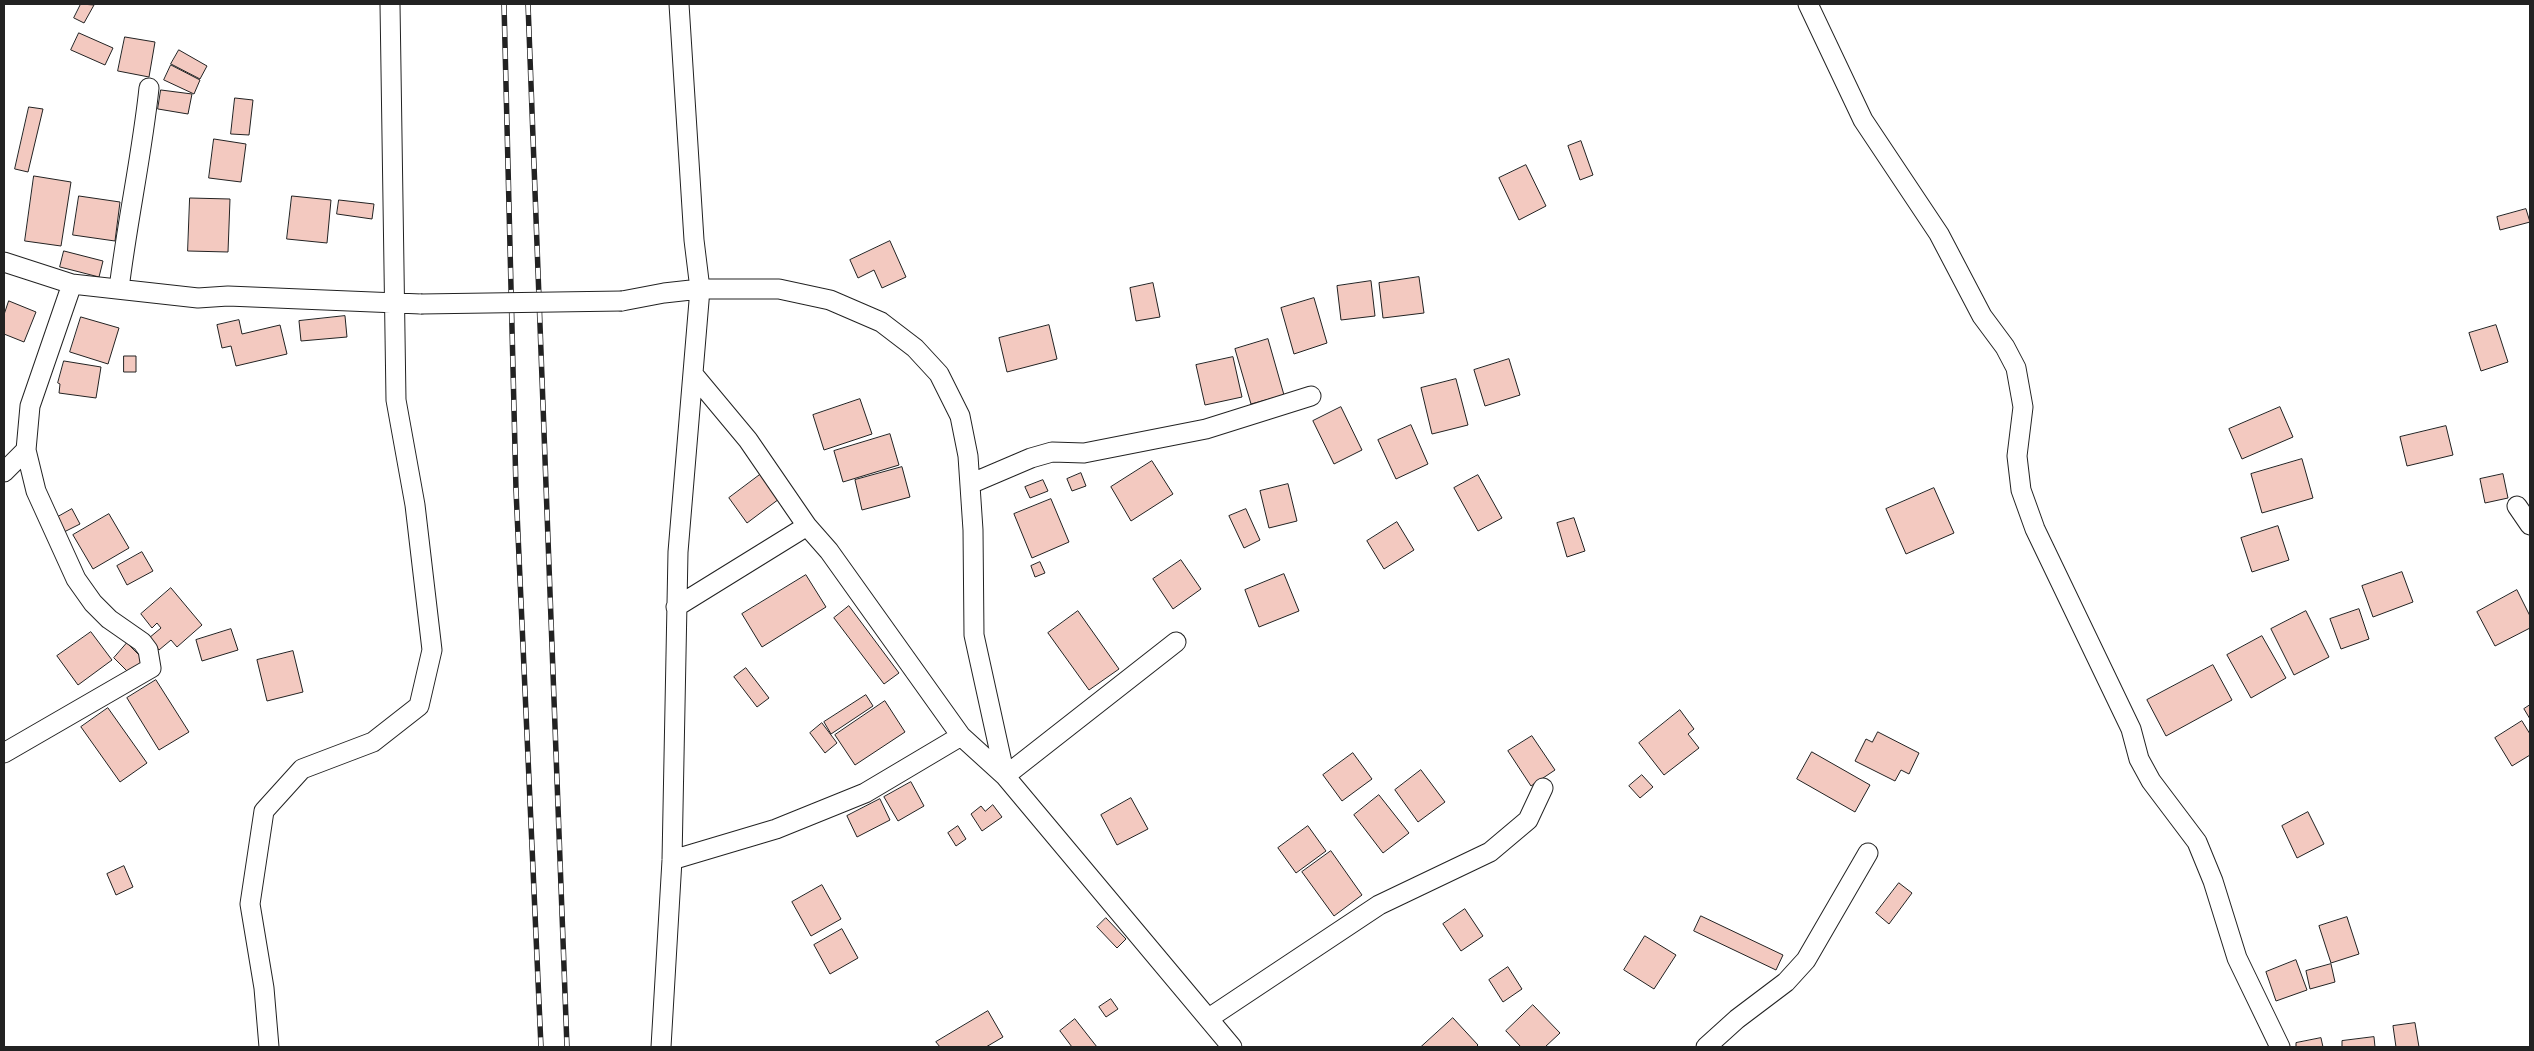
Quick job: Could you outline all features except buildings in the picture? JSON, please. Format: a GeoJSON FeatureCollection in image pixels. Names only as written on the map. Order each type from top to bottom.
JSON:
{"type":"FeatureCollection","features":[{"type":"Feature","properties":{"kind":"street"},"geometry":{"type":"LineString","coordinates":[[270,1047],[264,988],[250,904],[264,811],[302,769],[373,742],[419,706],[432,650],[415,505],[396,400],[390,4]]}},
{"type":"Feature","properties":{"kind":"street"},"geometry":{"type":"LineString","coordinates":[[661,1047],[672,860],[678,552],[700,289],[694,240],[679,4]]}},
{"type":"Feature","properties":{"kind":"street"},"geometry":{"type":"LineString","coordinates":[[1808,4],[1864,120],[1938,234],[1982,316],[2005,346],[2016,368],[2023,407],[2017,456],[2021,490],[2035,529],[2130,729],[2139,759],[2151,781],[2196,842],[2213,880],[2237,958],[2280,1047]]}},
{"type":"Feature","properties":{"kind":"street"},"geometry":{"type":"LineString","coordinates":[[119,290],[125,240],[142,152],[149,88]]}},
{"type":"Feature","properties":{"kind":"street"},"geometry":{"type":"LineString","coordinates":[[4,262],[72,284],[198,298],[228,296],[421,304],[622,301],[664,293],[700,289],[779,289],[830,300],[881,322],[915,348],[939,374],[960,416],[968,456],[970,484],[974,635],[1005,776]]}},
{"type":"Feature","properties":{"kind":"street"},"geometry":{"type":"LineString","coordinates":[[4,752],[150,668],[148,650],[142,642],[109,619],[92,603],[76,579],[36,491],[26,450],[30,406],[72,284]]}},
{"type":"Feature","properties":{"kind":"street"},"geometry":{"type":"LineString","coordinates":[[693,374],[748,440],[807,526],[829,551],[961,736],[1005,776],[1232,1047]]}},
{"type":"Feature","properties":{"kind":"street"},"geometry":{"type":"LineString","coordinates":[[970,484],[1031,458],[1052,452],[1084,453],[1206,429],[1311,396]]}},
{"type":"Feature","properties":{"kind":"street"},"geometry":{"type":"LineString","coordinates":[[4,472],[26,450]]}},
{"type":"Feature","properties":{"kind":"street"},"geometry":{"type":"LineString","coordinates":[[2518,506],[2530,524]]}},
{"type":"Feature","properties":{"kind":"street"},"geometry":{"type":"LineString","coordinates":[[676,607],[807,526]]}},
{"type":"Feature","properties":{"kind":"street"},"geometry":{"type":"LineString","coordinates":[[1005,776],[1176,642]]}},
{"type":"Feature","properties":{"kind":"street"},"geometry":{"type":"LineString","coordinates":[[672,860],[776,829],[865,793],[961,736]]}},
{"type":"Feature","properties":{"kind":"street"},"geometry":{"type":"LineString","coordinates":[[1209,1018],[1379,905],[1490,852],[1528,820],[1543,788]]}},
{"type":"Feature","properties":{"kind":"street"},"geometry":{"type":"LineString","coordinates":[[1706,1047],[1737,1019],[1786,982],[1806,960],[1868,853]]}},
{"type":"Feature","properties":{"kind":"railway"},"geometry":{"type":"LineString","coordinates":[[504,4],[516,490],[541,1047]]}},
{"type":"Feature","properties":{"kind":"railway"},"geometry":{"type":"LineString","coordinates":[[528,4],[567,1047]]}}]}
